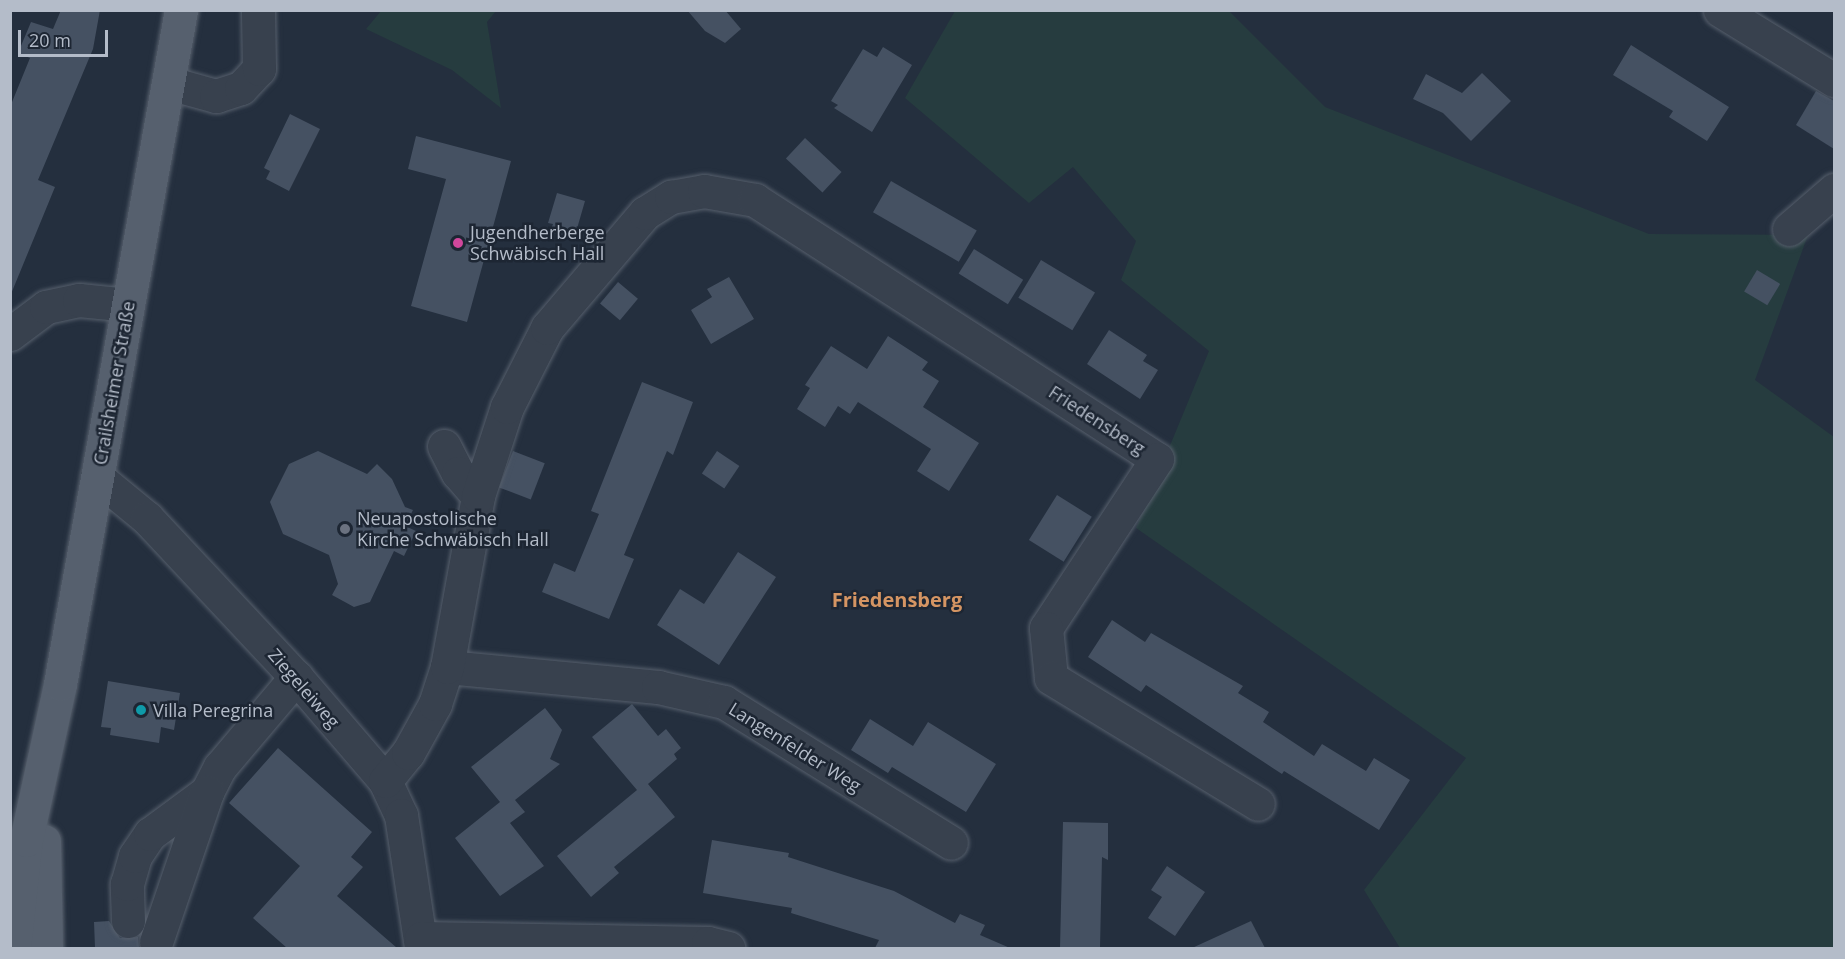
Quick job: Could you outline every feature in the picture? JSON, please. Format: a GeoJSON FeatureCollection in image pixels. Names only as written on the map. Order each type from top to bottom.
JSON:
{"type":"FeatureCollection","features":[{"type":"Feature","properties":{"kind":"main road","name":"Crailsheimer Straße"},"geometry":{"type":"LineString","coordinates":[[14,948],[26,840],[60,684],[181,10]]}},
{"type":"Feature","properties":{"kind":"main road","name":"Crailsheimer Straße"},"geometry":{"type":"LineString","coordinates":[[46,948],[44,846],[60,684]]}},
{"type":"Feature","properties":{"kind":"street"},"geometry":{"type":"LineString","coordinates":[[169,83],[216,96],[241,88],[259,69],[258,10]]}},
{"type":"Feature","properties":{"kind":"street"},"geometry":{"type":"LineString","coordinates":[[1720,10],[1834,80]]}},
{"type":"Feature","properties":{"kind":"street"},"geometry":{"type":"LineString","coordinates":[[1789,229],[1834,190]]}},
{"type":"Feature","properties":{"kind":"street","name":"Friedensberg"},"geometry":{"type":"LineString","coordinates":[[478,496],[507,407],[547,328],[645,213],[671,197],[704,191],[755,200],[1157,459],[1046,628],[1051,678],[1258,804]]}},
{"type":"Feature","properties":{"kind":"street"},"geometry":{"type":"LineString","coordinates":[[10,334],[46,307],[79,300],[128,305]]}},
{"type":"Feature","properties":{"kind":"street"},"geometry":{"type":"LineString","coordinates":[[385,781],[408,753],[435,704],[447,667],[478,496],[458,472],[444,446]]}},
{"type":"Feature","properties":{"kind":"street","name":"Ziegeleiweg"},"geometry":{"type":"LineString","coordinates":[[97,477],[147,518],[296,677],[385,781],[401,815],[421,943]]}},
{"type":"Feature","properties":{"kind":"street","name":"Langenfelder Weg"},"geometry":{"type":"LineString","coordinates":[[447,667],[658,687],[724,702],[951,843]]}},
{"type":"Feature","properties":{"kind":"street"},"geometry":{"type":"LineString","coordinates":[[156,942],[207,792],[220,767],[296,677]]}},
{"type":"Feature","properties":{"kind":"street"},"geometry":{"type":"LineString","coordinates":[[128,921],[127,884],[135,856],[150,834],[207,792]]}},
{"type":"Feature","properties":{"kind":"street"},"geometry":{"type":"LineString","coordinates":[[421,943],[708,943],[728,948]]}},
{"type":"Feature","properties":{"kind":"green space"},"geometry":{"type":"Polygon","coordinates":[[[381,11],[496,11],[487,22],[501,108],[452,70],[366,29],[381,11]]]}},
{"type":"Feature","properties":{"kind":"green space"},"geometry":{"type":"Polygon","coordinates":[[[955,11],[1229,11],[1325,107],[1649,234],[1808,235],[1755,380],[1834,437],[1834,948],[1400,948],[1364,890],[1466,758],[1136,528],[1209,351],[1121,280],[1136,241],[1073,167],[1029,203],[905,98],[955,11]]]}},
{"type":"Feature","properties":{"kind":"building"},"geometry":{"type":"Polygon","coordinates":[[[61,10],[100,10],[93,49],[38,180],[55,187],[11,294],[10,107],[30,58],[18,53],[31,22],[53,29],[61,10]]]}},
{"type":"Feature","properties":{"kind":"building"},"geometry":{"type":"Polygon","coordinates":[[[687,10],[725,10],[741,29],[725,43],[705,31],[687,10]]]}},
{"type":"Feature","properties":{"kind":"building"},"geometry":{"type":"Polygon","coordinates":[[[1631,45],[1729,107],[1707,141],[1669,117],[1673,111],[1613,75],[1631,45]]]}},
{"type":"Feature","properties":{"kind":"building"},"geometry":{"type":"Polygon","coordinates":[[[883,47],[912,65],[872,132],[834,108],[838,105],[831,101],[863,49],[877,57],[883,47]]]}},
{"type":"Feature","properties":{"kind":"building"},"geometry":{"type":"Polygon","coordinates":[[[1482,73],[1511,101],[1471,141],[1443,113],[1413,99],[1426,74],[1462,93],[1482,73]]]}},
{"type":"Feature","properties":{"kind":"building"},"geometry":{"type":"Polygon","coordinates":[[[1816,91],[1834,101],[1834,149],[1796,125],[1816,91]]]}},
{"type":"Feature","properties":{"kind":"building"},"geometry":{"type":"Polygon","coordinates":[[[290,114],[320,129],[289,191],[266,179],[270,171],[264,168],[290,114]]]}},
{"type":"Feature","properties":{"kind":"building","name":"Jugendherberge Schwäbisch Hall"},"geometry":{"type":"Polygon","coordinates":[[[416,136],[511,161],[467,322],[411,306],[446,179],[408,169],[416,136]]]}},
{"type":"Feature","properties":{"kind":"building"},"geometry":{"type":"Polygon","coordinates":[[[805,138],[842,172],[822,193],[786,158],[805,138]]]}},
{"type":"Feature","properties":{"kind":"building"},"geometry":{"type":"Polygon","coordinates":[[[891,181],[977,230],[959,262],[873,212],[891,181]]]}},
{"type":"Feature","properties":{"kind":"building"},"geometry":{"type":"Polygon","coordinates":[[[557,193],[585,201],[574,239],[550,232],[553,224],[548,223],[557,193]]]}},
{"type":"Feature","properties":{"kind":"building"},"geometry":{"type":"Polygon","coordinates":[[[974,249],[1023,280],[1008,304],[959,274],[974,249]]]}},
{"type":"Feature","properties":{"kind":"building"},"geometry":{"type":"Polygon","coordinates":[[[1041,260],[1095,292],[1072,330],[1018,298],[1041,260]]]}},
{"type":"Feature","properties":{"kind":"building"},"geometry":{"type":"Polygon","coordinates":[[[1757,270],[1780,284],[1767,305],[1744,291],[1757,270]]]}},
{"type":"Feature","properties":{"kind":"building"},"geometry":{"type":"Polygon","coordinates":[[[729,277],[754,319],[711,344],[691,310],[712,297],[707,289],[729,277]]]}},
{"type":"Feature","properties":{"kind":"building"},"geometry":{"type":"Polygon","coordinates":[[[618,282],[638,299],[620,320],[600,303],[618,282]]]}},
{"type":"Feature","properties":{"kind":"building"},"geometry":{"type":"Polygon","coordinates":[[[1109,330],[1147,355],[1143,361],[1158,370],[1140,399],[1087,364],[1109,330]]]}},
{"type":"Feature","properties":{"kind":"building"},"geometry":{"type":"Polygon","coordinates":[[[888,336],[928,362],[922,370],[939,381],[923,407],[979,443],[949,491],[917,471],[931,449],[858,402],[850,414],[838,406],[825,427],[797,409],[810,388],[805,385],[831,346],[867,369],[888,336]]]}},
{"type":"Feature","properties":{"kind":"building"},"geometry":{"type":"Polygon","coordinates":[[[642,382],[693,402],[673,455],[667,451],[624,555],[634,559],[609,619],[542,592],[554,563],[575,572],[599,514],[591,511],[642,382]]]}},
{"type":"Feature","properties":{"kind":"building","name":"Neuapostolische Kirche Schwäbisch Hall"},"geometry":{"type":"Polygon","coordinates":[[[318,451],[367,474],[377,464],[392,479],[405,507],[413,510],[405,526],[416,531],[404,556],[394,551],[370,602],[354,607],[332,595],[338,584],[329,555],[283,534],[270,502],[289,464],[318,451]]]}},
{"type":"Feature","properties":{"kind":"building"},"geometry":{"type":"Polygon","coordinates":[[[513,451],[545,463],[531,500],[499,487],[513,451]]]}},
{"type":"Feature","properties":{"kind":"building"},"geometry":{"type":"Polygon","coordinates":[[[717,451],[739,466],[724,488],[702,473],[717,451]]]}},
{"type":"Feature","properties":{"kind":"building"},"geometry":{"type":"Polygon","coordinates":[[[1057,495],[1092,517],[1064,562],[1029,540],[1057,495]]]}},
{"type":"Feature","properties":{"kind":"building"},"geometry":{"type":"Polygon","coordinates":[[[738,552],[776,577],[719,665],[657,625],[680,589],[704,604],[738,552]]]}},
{"type":"Feature","properties":{"kind":"building"},"geometry":{"type":"Polygon","coordinates":[[[1112,620],[1145,642],[1151,633],[1243,686],[1238,693],[1269,712],[1263,722],[1314,756],[1322,744],[1366,771],[1374,758],[1410,780],[1379,830],[1284,771],[1282,774],[1146,685],[1141,692],[1088,657],[1112,620]]]}},
{"type":"Feature","properties":{"kind":"building","name":"Villa Peregrina"},"geometry":{"type":"Polygon","coordinates":[[[108,681],[180,693],[174,730],[161,727],[159,743],[110,735],[111,728],[101,727],[108,681]]]}},
{"type":"Feature","properties":{"kind":"building"},"geometry":{"type":"Polygon","coordinates":[[[632,704],[658,736],[666,729],[681,748],[674,754],[677,759],[648,784],[675,817],[614,867],[619,873],[591,897],[557,856],[637,790],[592,737],[632,704]]]}},
{"type":"Feature","properties":{"kind":"building"},"geometry":{"type":"Polygon","coordinates":[[[545,708],[562,730],[550,759],[560,764],[515,800],[525,812],[510,823],[544,866],[500,896],[455,838],[500,802],[471,767],[545,708]]]}},
{"type":"Feature","properties":{"kind":"building"},"geometry":{"type":"Polygon","coordinates":[[[870,719],[913,746],[928,722],[996,764],[966,812],[892,767],[888,773],[851,750],[870,719]]]}},
{"type":"Feature","properties":{"kind":"building"},"geometry":{"type":"Polygon","coordinates":[[[278,748],[372,832],[351,857],[363,867],[337,896],[397,948],[287,948],[253,918],[300,866],[229,803],[278,748]]]}},
{"type":"Feature","properties":{"kind":"building"},"geometry":{"type":"Polygon","coordinates":[[[1063,822],[1108,823],[1108,860],[1102,857],[1100,948],[1060,948],[1063,822]]]}},
{"type":"Feature","properties":{"kind":"building"},"geometry":{"type":"Polygon","coordinates":[[[712,840],[789,853],[788,857],[894,891],[955,923],[960,914],[985,925],[980,935],[1010,948],[875,948],[879,940],[791,913],[792,908],[703,893],[712,840]]]}},
{"type":"Feature","properties":{"kind":"building"},"geometry":{"type":"Polygon","coordinates":[[[1167,866],[1205,892],[1175,936],[1148,918],[1162,897],[1151,890],[1167,866]]]}},
{"type":"Feature","properties":{"kind":"building"},"geometry":{"type":"Polygon","coordinates":[[[109,921],[120,938],[138,937],[139,948],[95,948],[94,922],[109,921]]]}},
{"type":"Feature","properties":{"kind":"building"},"geometry":{"type":"Polygon","coordinates":[[[1251,921],[1265,948],[1192,948],[1251,921]]]}},
{"type":"Feature","properties":{"kind":"place","name":"Jugendherberge Schwäbisch Hall"},"geometry":{"type":"Point","coordinates":[458,243]}},
{"type":"Feature","properties":{"kind":"place","name":"Neuapostolische Kirche Schwäbisch Hall"},"geometry":{"type":"Point","coordinates":[345,529]}},
{"type":"Feature","properties":{"kind":"place","name":"Villa Peregrina"},"geometry":{"type":"Point","coordinates":[141,710]}},
{"type":"Feature","properties":{"kind":"district","name":"Friedensberg"},"geometry":{"type":"Point","coordinates":[897,599]}}]}
